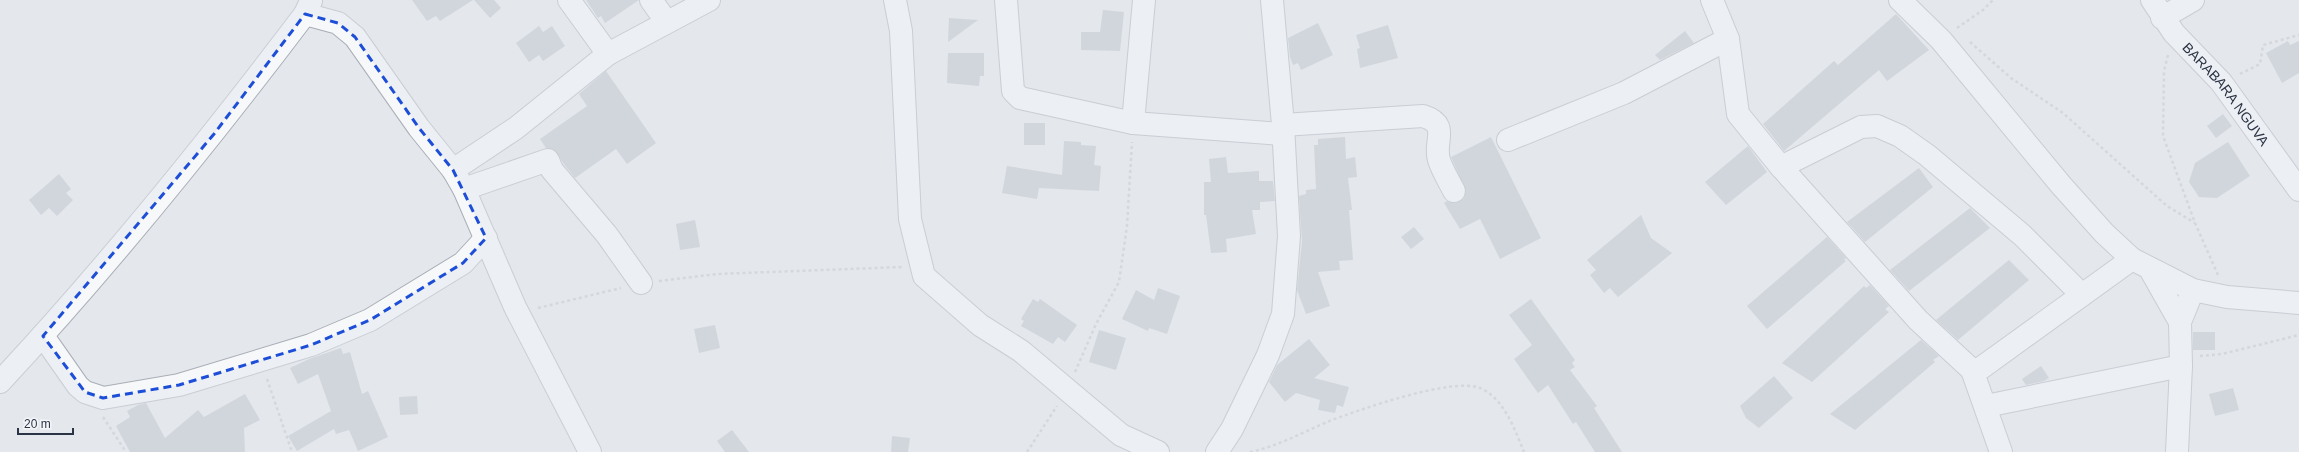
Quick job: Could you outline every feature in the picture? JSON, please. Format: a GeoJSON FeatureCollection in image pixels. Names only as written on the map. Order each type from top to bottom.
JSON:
{"type":"FeatureCollection","features":[{"type":"Feature","properties":{"kind":"street"},"geometry":{"type":"LineString","coordinates":[[569,0],[608,54]]}},
{"type":"Feature","properties":{"kind":"street"},"geometry":{"type":"LineString","coordinates":[[651,0],[666,21]]}},
{"type":"Feature","properties":{"kind":"street"},"geometry":{"type":"LineString","coordinates":[[453,170],[516,128],[608,54],[666,21],[709,0]]}},
{"type":"Feature","properties":{"kind":"street"},"geometry":{"type":"LineString","coordinates":[[895,0],[901,31],[910,219],[924,276],[980,325],[1021,350],[1121,435],[1158,452]]}},
{"type":"Feature","properties":{"kind":"street"},"geometry":{"type":"LineString","coordinates":[[1006,0],[1013,91],[1020,98],[1133,123],[1282,130],[1423,116],[1432,119],[1440,131],[1438,159],[1454,191]]}},
{"type":"Feature","properties":{"kind":"street"},"geometry":{"type":"LineString","coordinates":[[1133,123],[1144,0]]}},
{"type":"Feature","properties":{"kind":"street"},"geometry":{"type":"LineString","coordinates":[[1217,452],[1232,429],[1268,355],[1283,314],[1288,236],[1272,0]]}},
{"type":"Feature","properties":{"kind":"street"},"geometry":{"type":"LineString","coordinates":[[1712,0],[1728,39],[1738,114],[1781,167],[1918,320],[1972,370],[2001,452]]}},
{"type":"Feature","properties":{"kind":"street"},"geometry":{"type":"LineString","coordinates":[[1900,0],[1941,40],[2066,190],[2104,233],[2141,264],[2192,290],[2227,297],[2299,304]]}},
{"type":"Feature","properties":{"kind":"street"},"geometry":{"type":"LineString","coordinates":[[2163,17],[2193,0]]}},
{"type":"Feature","properties":{"kind":"street"},"geometry":{"type":"LineString","coordinates":[[0,382],[42,336],[214,134],[308,7],[338,23],[355,37],[419,128],[453,170],[464,189],[515,307],[590,452]]}},
{"type":"Feature","properties":{"kind":"street","name":"BARABARA NGUVA"},"geometry":{"type":"LineString","coordinates":[[2163,17],[2221,82],[2299,190]]}},
{"type":"Feature","properties":{"kind":"street"},"geometry":{"type":"LineString","coordinates":[[1508,140],[1624,93],[1728,39]]}},
{"type":"Feature","properties":{"kind":"street"},"geometry":{"type":"LineString","coordinates":[[1781,167],[1861,127],[1877,126],[1894,133],[1927,155],[2022,234],[2082,295]]}},
{"type":"Feature","properties":{"kind":"street"},"geometry":{"type":"LineString","coordinates":[[464,189],[548,160],[552,170],[607,235],[640,283]]}},
{"type":"Feature","properties":{"kind":"street"},"geometry":{"type":"LineString","coordinates":[[42,336],[78,386],[85,392],[103,398],[179,385],[311,345],[370,320],[463,263],[486,238]]}},
{"type":"Feature","properties":{"kind":"street"},"geometry":{"type":"LineString","coordinates":[[1972,370],[1981,368],[2082,295],[2141,264]]}},
{"type":"Feature","properties":{"kind":"street"},"geometry":{"type":"LineString","coordinates":[[2141,264],[2180,322]]}},
{"type":"Feature","properties":{"kind":"street"},"geometry":{"type":"LineString","coordinates":[[2177,452],[2180,322],[2192,290]]}},
{"type":"Feature","properties":{"kind":"street"},"geometry":{"type":"LineString","coordinates":[[1986,406],[2180,362]]}},
{"type":"Feature","properties":{"kind":"path"},"geometry":{"type":"LineString","coordinates":[[1941,40],[1983,10],[1993,0]]}},
{"type":"Feature","properties":{"kind":"path"},"geometry":{"type":"LineString","coordinates":[[2163,17],[2164,136],[2195,223],[2227,297]]}},
{"type":"Feature","properties":{"kind":"path"},"geometry":{"type":"LineString","coordinates":[[2221,82],[2260,64],[2263,46],[2299,35]]}},
{"type":"Feature","properties":{"kind":"path"},"geometry":{"type":"LineString","coordinates":[[1966,39],[2011,78],[2063,113],[2168,206],[2195,223]]}},
{"type":"Feature","properties":{"kind":"path"},"geometry":{"type":"LineString","coordinates":[[1027,452],[1068,389],[1096,324],[1119,282],[1127,226],[1133,123]]}},
{"type":"Feature","properties":{"kind":"path"},"geometry":{"type":"LineString","coordinates":[[515,307],[533,310],[640,283],[717,274],[901,267],[924,276]]}},
{"type":"Feature","properties":{"kind":"path"},"geometry":{"type":"LineString","coordinates":[[2180,362],[2222,354],[2299,335]]}},
{"type":"Feature","properties":{"kind":"path"},"geometry":{"type":"LineString","coordinates":[[261,361],[292,452]]}},
{"type":"Feature","properties":{"kind":"path"},"geometry":{"type":"LineString","coordinates":[[1250,452],[1265,449],[1333,420],[1421,392],[1460,385],[1480,388],[1494,399],[1511,421],[1524,452]]}},
{"type":"Feature","properties":{"kind":"path"},"geometry":{"type":"LineString","coordinates":[[85,392],[126,452]]}},
{"type":"Feature","properties":{"kind":"highlighted area"},"geometry":{"type":"Polygon","coordinates":[[[305,14],[338,23],[355,37],[419,128],[453,170],[486,238],[463,263],[370,320],[311,345],[179,385],[103,398],[85,392],[43,336],[214,134],[305,14]]]}},
{"type":"Feature","properties":{"kind":"building"},"geometry":{"type":"Polygon","coordinates":[[[412,0],[473,0],[440,21],[436,16],[427,21],[412,0]]]}},
{"type":"Feature","properties":{"kind":"building"},"geometry":{"type":"Polygon","coordinates":[[[474,0],[494,0],[501,8],[490,18],[474,0]]]}},
{"type":"Feature","properties":{"kind":"building"},"geometry":{"type":"Polygon","coordinates":[[[586,0],[639,0],[605,23],[601,16],[598,18],[586,0]]]}},
{"type":"Feature","properties":{"kind":"building"},"geometry":{"type":"Polygon","coordinates":[[[1103,10],[1124,12],[1120,51],[1081,50],[1081,32],[1100,32],[1103,10]]]}},
{"type":"Feature","properties":{"kind":"building"},"geometry":{"type":"Polygon","coordinates":[[[1896,14],[1929,50],[1887,81],[1879,70],[1784,151],[1763,124],[1834,61],[1838,65],[1896,14]]]}},
{"type":"Feature","properties":{"kind":"building"},"geometry":{"type":"Polygon","coordinates":[[[949,18],[978,20],[948,42],[949,18]]]}},
{"type":"Feature","properties":{"kind":"building"},"geometry":{"type":"Polygon","coordinates":[[[1318,23],[1333,55],[1301,70],[1298,63],[1293,65],[1290,57],[1288,38],[1318,23]]]}},
{"type":"Feature","properties":{"kind":"building"},"geometry":{"type":"Polygon","coordinates":[[[1388,25],[1398,58],[1360,68],[1357,49],[1360,48],[1356,35],[1388,25]]]}},
{"type":"Feature","properties":{"kind":"building"},"geometry":{"type":"Polygon","coordinates":[[[539,26],[543,32],[552,26],[565,46],[543,61],[539,55],[529,62],[516,43],[539,26]]]}},
{"type":"Feature","properties":{"kind":"building"},"geometry":{"type":"Polygon","coordinates":[[[1685,31],[1694,43],[1660,60],[1655,55],[1685,31]]]}},
{"type":"Feature","properties":{"kind":"building"},"geometry":{"type":"Polygon","coordinates":[[[2288,41],[2290,45],[2299,41],[2299,73],[2282,83],[2266,53],[2288,41]]]}},
{"type":"Feature","properties":{"kind":"building"},"geometry":{"type":"Polygon","coordinates":[[[948,53],[984,53],[984,76],[980,76],[979,86],[947,83],[948,53]]]}},
{"type":"Feature","properties":{"kind":"building"},"geometry":{"type":"Polygon","coordinates":[[[606,71],[656,143],[627,164],[616,149],[575,178],[556,151],[546,148],[540,139],[587,106],[579,94],[606,71]]]}},
{"type":"Feature","properties":{"kind":"building"},"geometry":{"type":"Polygon","coordinates":[[[2223,114],[2232,126],[2216,138],[2207,126],[2223,114]]]}},
{"type":"Feature","properties":{"kind":"building"},"geometry":{"type":"Polygon","coordinates":[[[1024,123],[1045,123],[1045,145],[1024,145],[1024,123]]]}},
{"type":"Feature","properties":{"kind":"building"},"geometry":{"type":"Polygon","coordinates":[[[1345,137],[1346,159],[1355,157],[1357,177],[1348,178],[1352,210],[1349,210],[1353,260],[1339,261],[1340,270],[1318,272],[1330,306],[1306,314],[1297,290],[1302,241],[1299,196],[1306,194],[1306,190],[1316,189],[1314,145],[1318,145],[1318,139],[1345,137]]]}},
{"type":"Feature","properties":{"kind":"building"},"geometry":{"type":"Polygon","coordinates":[[[1491,137],[1541,238],[1500,259],[1480,219],[1460,229],[1444,203],[1447,201],[1453,203],[1459,202],[1464,198],[1466,192],[1451,157],[1491,137]]]}},
{"type":"Feature","properties":{"kind":"building"},"geometry":{"type":"Polygon","coordinates":[[[1064,141],[1081,142],[1081,145],[1096,146],[1094,165],[1101,166],[1099,191],[1039,188],[1037,199],[1002,193],[1007,166],[1062,175],[1064,141]]]}},
{"type":"Feature","properties":{"kind":"building"},"geometry":{"type":"Polygon","coordinates":[[[2228,142],[2250,176],[2217,198],[2199,197],[2189,182],[2195,163],[2228,142]]]}},
{"type":"Feature","properties":{"kind":"building"},"geometry":{"type":"Polygon","coordinates":[[[1748,146],[1767,172],[1726,205],[1705,182],[1748,146]]]}},
{"type":"Feature","properties":{"kind":"building"},"geometry":{"type":"Polygon","coordinates":[[[1226,157],[1228,173],[1259,171],[1259,181],[1273,181],[1275,201],[1260,202],[1260,210],[1252,210],[1256,234],[1226,239],[1227,252],[1211,253],[1206,215],[1204,215],[1204,182],[1211,182],[1209,159],[1226,157]]]}},
{"type":"Feature","properties":{"kind":"building"},"geometry":{"type":"Polygon","coordinates":[[[1919,168],[1933,187],[1865,242],[1847,222],[1919,168]]]}},
{"type":"Feature","properties":{"kind":"building"},"geometry":{"type":"Polygon","coordinates":[[[59,174],[71,189],[66,193],[73,200],[57,216],[49,208],[41,215],[29,200],[59,174]]]}},
{"type":"Feature","properties":{"kind":"building"},"geometry":{"type":"Polygon","coordinates":[[[1970,208],[1990,228],[1909,291],[1890,270],[1970,208]]]}},
{"type":"Feature","properties":{"kind":"building"},"geometry":{"type":"Polygon","coordinates":[[[1641,215],[1651,238],[1672,253],[1618,297],[1610,288],[1604,293],[1590,275],[1596,270],[1587,260],[1641,215]]]}},
{"type":"Feature","properties":{"kind":"building"},"geometry":{"type":"Polygon","coordinates":[[[695,220],[700,247],[680,250],[676,224],[695,220]]]}},
{"type":"Feature","properties":{"kind":"building"},"geometry":{"type":"Polygon","coordinates":[[[1414,227],[1424,239],[1411,249],[1401,237],[1414,227]]]}},
{"type":"Feature","properties":{"kind":"building"},"geometry":{"type":"Polygon","coordinates":[[[1827,237],[1846,258],[1844,260],[1846,261],[1767,329],[1747,306],[1827,237]]]}},
{"type":"Feature","properties":{"kind":"building"},"geometry":{"type":"Polygon","coordinates":[[[2009,260],[2029,280],[1958,340],[1936,320],[2009,260]]]}},
{"type":"Feature","properties":{"kind":"building"},"geometry":{"type":"Polygon","coordinates":[[[1870,285],[1889,306],[1885,309],[1889,312],[1812,382],[1782,363],[1864,286],[1866,288],[1870,285]]]}},
{"type":"Feature","properties":{"kind":"building"},"geometry":{"type":"Polygon","coordinates":[[[1158,288],[1180,296],[1167,334],[1149,328],[1148,331],[1122,319],[1136,290],[1154,300],[1158,288]]]}},
{"type":"Feature","properties":{"kind":"building"},"geometry":{"type":"Polygon","coordinates":[[[1033,299],[1038,302],[1040,299],[1077,325],[1065,342],[1058,337],[1053,344],[1021,326],[1024,321],[1021,319],[1033,299]]]}},
{"type":"Feature","properties":{"kind":"building"},"geometry":{"type":"Polygon","coordinates":[[[1531,299],[1575,360],[1572,363],[1575,367],[1570,370],[1597,406],[1594,408],[1622,452],[1595,452],[1576,422],[1573,424],[1548,385],[1538,393],[1514,359],[1532,345],[1509,315],[1531,299]]]}},
{"type":"Feature","properties":{"kind":"building"},"geometry":{"type":"Polygon","coordinates":[[[715,325],[720,348],[699,353],[694,329],[715,325]]]}},
{"type":"Feature","properties":{"kind":"building"},"geometry":{"type":"Polygon","coordinates":[[[1099,330],[1126,338],[1116,370],[1089,362],[1099,330]]]}},
{"type":"Feature","properties":{"kind":"building"},"geometry":{"type":"Polygon","coordinates":[[[2193,332],[2215,332],[2215,350],[2193,350],[2193,332]]]}},
{"type":"Feature","properties":{"kind":"building"},"geometry":{"type":"Polygon","coordinates":[[[1309,339],[1330,365],[1314,378],[1349,387],[1343,407],[1337,405],[1335,413],[1318,410],[1320,400],[1296,393],[1285,402],[1269,382],[1277,365],[1309,339]]]}},
{"type":"Feature","properties":{"kind":"building"},"geometry":{"type":"Polygon","coordinates":[[[1921,340],[1939,356],[1933,360],[1935,362],[1855,430],[1830,414],[1921,340]]]}},
{"type":"Feature","properties":{"kind":"building"},"geometry":{"type":"Polygon","coordinates":[[[341,348],[343,354],[350,352],[362,394],[368,391],[388,437],[358,451],[349,430],[336,434],[334,429],[297,451],[288,436],[331,411],[318,374],[298,384],[290,368],[309,359],[341,348]]]}},
{"type":"Feature","properties":{"kind":"building"},"geometry":{"type":"Polygon","coordinates":[[[2041,366],[2049,378],[2044,381],[2026,385],[2022,379],[2041,366]]]}},
{"type":"Feature","properties":{"kind":"building"},"geometry":{"type":"Polygon","coordinates":[[[1774,376],[1793,398],[1759,428],[1746,418],[1740,406],[1774,376]]]}},
{"type":"Feature","properties":{"kind":"building"},"geometry":{"type":"Polygon","coordinates":[[[2233,388],[2239,410],[2215,416],[2209,394],[2233,388]]]}},
{"type":"Feature","properties":{"kind":"building"},"geometry":{"type":"Polygon","coordinates":[[[245,394],[260,420],[244,428],[245,452],[130,452],[116,426],[130,417],[127,411],[138,405],[146,403],[165,438],[198,410],[204,417],[245,394]]]}},
{"type":"Feature","properties":{"kind":"building"},"geometry":{"type":"Polygon","coordinates":[[[417,396],[418,414],[400,415],[399,397],[417,396]]]}},
{"type":"Feature","properties":{"kind":"building"},"geometry":{"type":"Polygon","coordinates":[[[732,430],[749,452],[725,452],[717,441],[732,430]]]}},
{"type":"Feature","properties":{"kind":"building"},"geometry":{"type":"Polygon","coordinates":[[[892,436],[910,438],[908,452],[891,452],[892,436]]]}}]}
